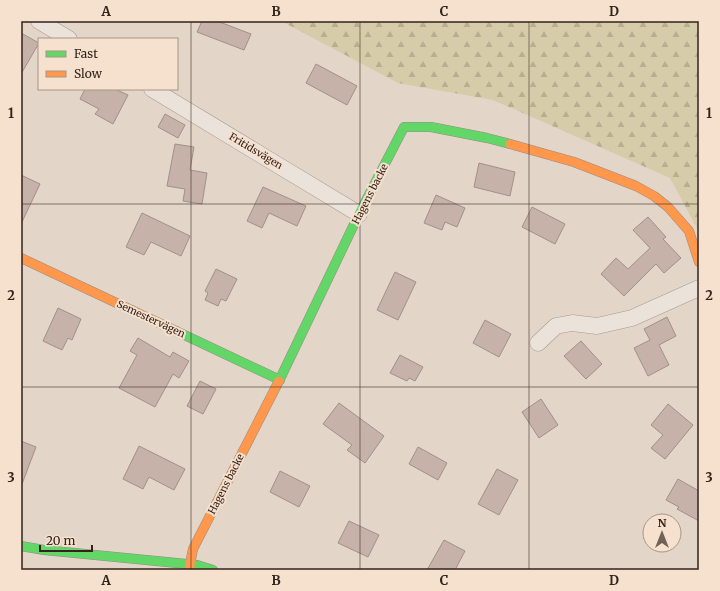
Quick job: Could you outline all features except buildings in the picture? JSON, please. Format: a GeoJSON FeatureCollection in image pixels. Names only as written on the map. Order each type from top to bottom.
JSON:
{"type":"FeatureCollection","features":[{"type":"Feature","properties":{"kind":"street"},"geometry":{"type":"LineString","coordinates":[[39,21],[67,38]]}},
{"type":"Feature","properties":{"kind":"street","name":"Fritidsvägen"},"geometry":{"type":"LineString","coordinates":[[154,90],[359,214]]}},
{"type":"Feature","properties":{"kind":"street","name":"Hagens backe"},"geometry":{"type":"LineString","coordinates":[[190,567],[193,549],[280,380],[359,214],[404,127],[431,127],[487,138],[574,162],[636,186],[654,196],[680,219],[689,232],[699,262]]}},
{"type":"Feature","properties":{"kind":"street","name":"Semestervägen"},"geometry":{"type":"LineString","coordinates":[[21,258],[280,380]]}},
{"type":"Feature","properties":{"kind":"street"},"geometry":{"type":"LineString","coordinates":[[538,343],[556,326],[572,323],[597,326],[632,318],[699,288]]}},
{"type":"Feature","properties":{"kind":"street"},"geometry":{"type":"LineString","coordinates":[[21,546],[190,567],[197,565],[213,570]]}},
{"type":"Feature","properties":{"kind":"green space"},"geometry":{"type":"Polygon","coordinates":[[[281,21],[699,21],[699,232],[670,178],[493,100],[398,83],[281,21]]]}},
{"type":"Feature","properties":{"kind":"traffic: fast"},"geometry":{"type":"LineString","coordinates":[[279,381],[359,214],[404,127],[431,127],[510,144]]}},
{"type":"Feature","properties":{"kind":"traffic: fast"},"geometry":{"type":"LineString","coordinates":[[176,331],[280,380]]}},
{"type":"Feature","properties":{"kind":"traffic: fast"},"geometry":{"type":"LineString","coordinates":[[21,546],[44,550],[197,565],[213,570]]}},
{"type":"Feature","properties":{"kind":"traffic: slow"},"geometry":{"type":"LineString","coordinates":[[510,144],[574,162],[636,186],[654,196],[668,207],[689,231],[699,262]]}},
{"type":"Feature","properties":{"kind":"traffic: slow"},"geometry":{"type":"LineString","coordinates":[[21,258],[176,331]]}},
{"type":"Feature","properties":{"kind":"traffic: slow"},"geometry":{"type":"LineString","coordinates":[[190,570],[193,549],[279,381]]}}]}
